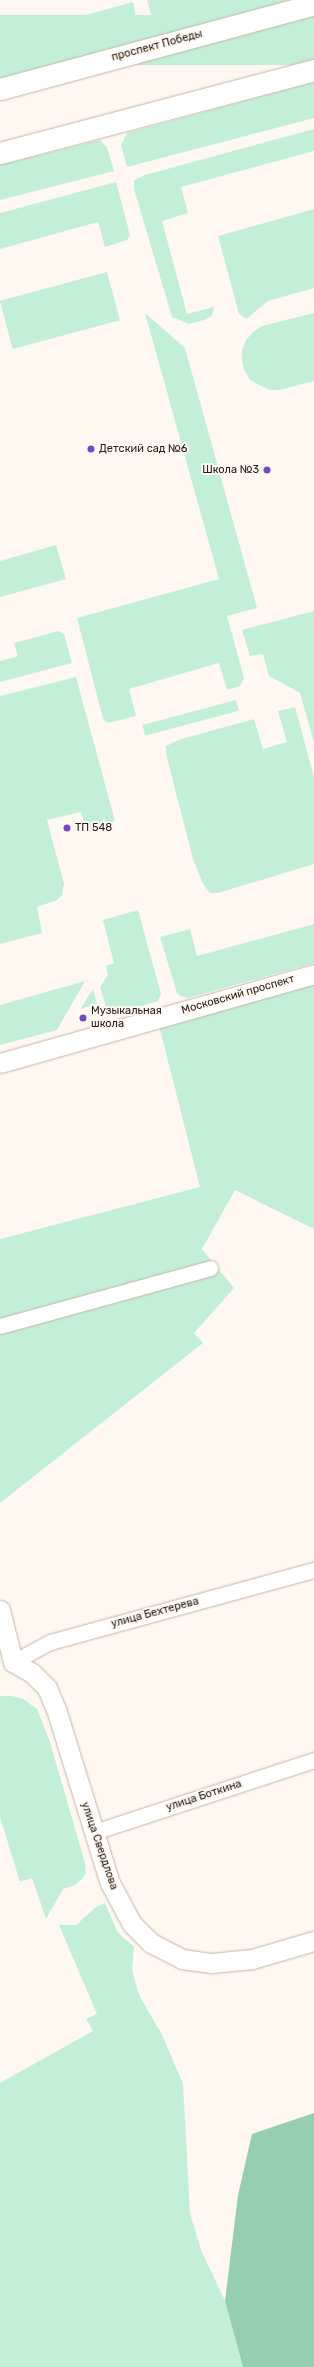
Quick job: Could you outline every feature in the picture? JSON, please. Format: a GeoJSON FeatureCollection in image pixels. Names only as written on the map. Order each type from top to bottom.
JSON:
{"type":"FeatureCollection","features":[{"type":"Feature","properties":{"kind":"main road","name":"проспект Победы"},"geometry":{"type":"LineString","coordinates":[[0,89],[314,4]]}},
{"type":"Feature","properties":{"kind":"main road"},"geometry":{"type":"LineString","coordinates":[[0,153],[314,70]]}},
{"type":"Feature","properties":{"kind":"street","name":"Московский проспект"},"geometry":{"type":"LineString","coordinates":[[0,1063],[314,974]]}},
{"type":"Feature","properties":{"kind":"street"},"geometry":{"type":"LineString","coordinates":[[0,1326],[210,1268]]}},
{"type":"Feature","properties":{"kind":"street","name":"улица Бехтерева"},"geometry":{"type":"LineString","coordinates":[[7,1664],[50,1642],[314,1570]]}},
{"type":"Feature","properties":{"kind":"street"},"geometry":{"type":"LineString","coordinates":[[0,1610],[7,1664]]}},
{"type":"Feature","properties":{"kind":"street","name":"улица Свердлова"},"geometry":{"type":"LineString","coordinates":[[7,1664],[32,1673],[47,1688],[56,1709],[110,1883],[132,1924],[151,1943],[182,1959],[212,1963],[252,1959],[314,1941]]}},
{"type":"Feature","properties":{"kind":"street","name":"улица Боткина"},"geometry":{"type":"LineString","coordinates":[[94,1832],[314,1760]]}},
{"type":"Feature","properties":{"kind":"green space"},"geometry":{"type":"Polygon","coordinates":[[[147,0],[303,0],[163,34],[154,24],[147,0]]]}},
{"type":"Feature","properties":{"kind":"green space"},"geometry":{"type":"Polygon","coordinates":[[[133,2],[139,31],[136,42],[0,82],[0,39],[133,2]]]}},
{"type":"Feature","properties":{"kind":"green space"},"geometry":{"type":"Polygon","coordinates":[[[0,15],[314,15],[314,65],[0,65],[0,15]]]}},
{"type":"Feature","properties":{"kind":"green space"},"geometry":{"type":"Polygon","coordinates":[[[314,82],[314,118],[127,167],[121,145],[127,133],[314,82]]]}},
{"type":"Feature","properties":{"kind":"green space"},"geometry":{"type":"Polygon","coordinates":[[[314,129],[314,151],[181,187],[188,213],[162,221],[187,314],[214,307],[212,316],[189,324],[172,317],[134,189],[134,180],[145,175],[314,129]]]}},
{"type":"Feature","properties":{"kind":"green space"},"geometry":{"type":"Polygon","coordinates":[[[100,140],[107,147],[114,171],[0,200],[0,165],[100,140]]]}},
{"type":"Feature","properties":{"kind":"green space"},"geometry":{"type":"Polygon","coordinates":[[[116,182],[130,235],[127,240],[105,247],[98,222],[0,249],[0,213],[116,182]]]}},
{"type":"Feature","properties":{"kind":"green space"},"geometry":{"type":"Polygon","coordinates":[[[314,209],[314,288],[268,301],[246,319],[239,314],[218,236],[314,209]]]}},
{"type":"Feature","properties":{"kind":"green space"},"geometry":{"type":"Polygon","coordinates":[[[107,272],[120,320],[13,349],[0,301],[107,272]]]}},
{"type":"Feature","properties":{"kind":"green space"},"geometry":{"type":"Polygon","coordinates":[[[145,313],[185,348],[257,608],[227,616],[244,678],[240,686],[227,690],[219,663],[129,689],[136,716],[108,723],[103,719],[77,618],[219,579],[145,313]]]}},
{"type":"Feature","properties":{"kind":"green space"},"geometry":{"type":"Polygon","coordinates":[[[314,313],[314,381],[279,390],[269,390],[250,380],[244,370],[242,350],[246,340],[253,332],[262,326],[314,313]]]}},
{"type":"Feature","properties":{"kind":"green space"},"geometry":{"type":"Polygon","coordinates":[[[56,545],[66,579],[0,597],[0,561],[56,545]]]}},
{"type":"Feature","properties":{"kind":"green space"},"geometry":{"type":"Polygon","coordinates":[[[314,611],[314,743],[300,693],[269,676],[263,654],[250,656],[242,630],[314,611]]]}},
{"type":"Feature","properties":{"kind":"green space"},"geometry":{"type":"Polygon","coordinates":[[[58,631],[64,634],[72,663],[0,682],[0,661],[18,656],[14,643],[58,631]]]}},
{"type":"Feature","properties":{"kind":"green space"},"geometry":{"type":"Polygon","coordinates":[[[76,677],[115,821],[86,829],[81,812],[47,820],[64,884],[62,895],[57,900],[37,907],[42,933],[0,944],[0,696],[76,677]]]}},
{"type":"Feature","properties":{"kind":"green space"},"geometry":{"type":"Polygon","coordinates":[[[236,700],[239,711],[145,736],[142,725],[236,700]]]}},
{"type":"Feature","properties":{"kind":"green space"},"geometry":{"type":"Polygon","coordinates":[[[295,707],[314,777],[314,864],[218,893],[210,893],[203,884],[193,859],[166,754],[166,746],[181,739],[254,719],[263,749],[287,742],[278,711],[295,707]]]}},
{"type":"Feature","properties":{"kind":"green space"},"geometry":{"type":"Polygon","coordinates":[[[138,910],[161,994],[158,1001],[112,1015],[107,1011],[100,987],[108,975],[106,966],[114,963],[103,920],[138,910]]]}},
{"type":"Feature","properties":{"kind":"green space"},"geometry":{"type":"Polygon","coordinates":[[[314,924],[314,963],[188,998],[180,996],[177,993],[160,937],[190,929],[197,956],[314,924]]]}},
{"type":"Feature","properties":{"kind":"green space"},"geometry":{"type":"Polygon","coordinates":[[[85,981],[57,1030],[0,1045],[0,1005],[85,981]]]}},
{"type":"Feature","properties":{"kind":"green space"},"geometry":{"type":"Polygon","coordinates":[[[314,984],[314,1229],[235,1190],[202,1249],[234,1288],[194,1333],[203,1343],[0,1503],[0,1239],[200,1187],[159,1026],[314,984]]]}},
{"type":"Feature","properties":{"kind":"green space"},"geometry":{"type":"Polygon","coordinates":[[[93,989],[97,1004],[80,1009],[93,989]]]}},
{"type":"Feature","properties":{"kind":"green space"},"geometry":{"type":"Polygon","coordinates":[[[0,1696],[12,1696],[23,1699],[37,1709],[49,1739],[85,1863],[86,1873],[82,1879],[75,1885],[63,1889],[46,1919],[32,1878],[20,1882],[0,1817],[0,1696]]]}},
{"type":"Feature","properties":{"kind":"green space"},"geometry":{"type":"Polygon","coordinates":[[[105,1903],[118,1933],[134,1947],[132,1970],[139,1995],[162,2035],[183,2084],[190,2213],[201,2250],[225,2301],[243,2367],[0,2367],[0,2083],[93,2031],[86,2019],[97,2014],[59,1925],[76,1925],[96,1907],[105,1903]]]}},
{"type":"Feature","properties":{"kind":"green space"},"geometry":{"type":"Polygon","coordinates":[[[314,2113],[314,2367],[243,2367],[225,2301],[238,2195],[252,2134],[314,2113]]]}},
{"type":"Feature","properties":{"kind":"place","name":"Детский сад №6"},"geometry":{"type":"Point","coordinates":[91,449]}},
{"type":"Feature","properties":{"kind":"place","name":"Школа №3"},"geometry":{"type":"Point","coordinates":[267,470]}},
{"type":"Feature","properties":{"kind":"place","name":"ТП 548"},"geometry":{"type":"Point","coordinates":[67,828]}},
{"type":"Feature","properties":{"kind":"place","name":"Музыкальная школа"},"geometry":{"type":"Point","coordinates":[83,1018]}}]}
